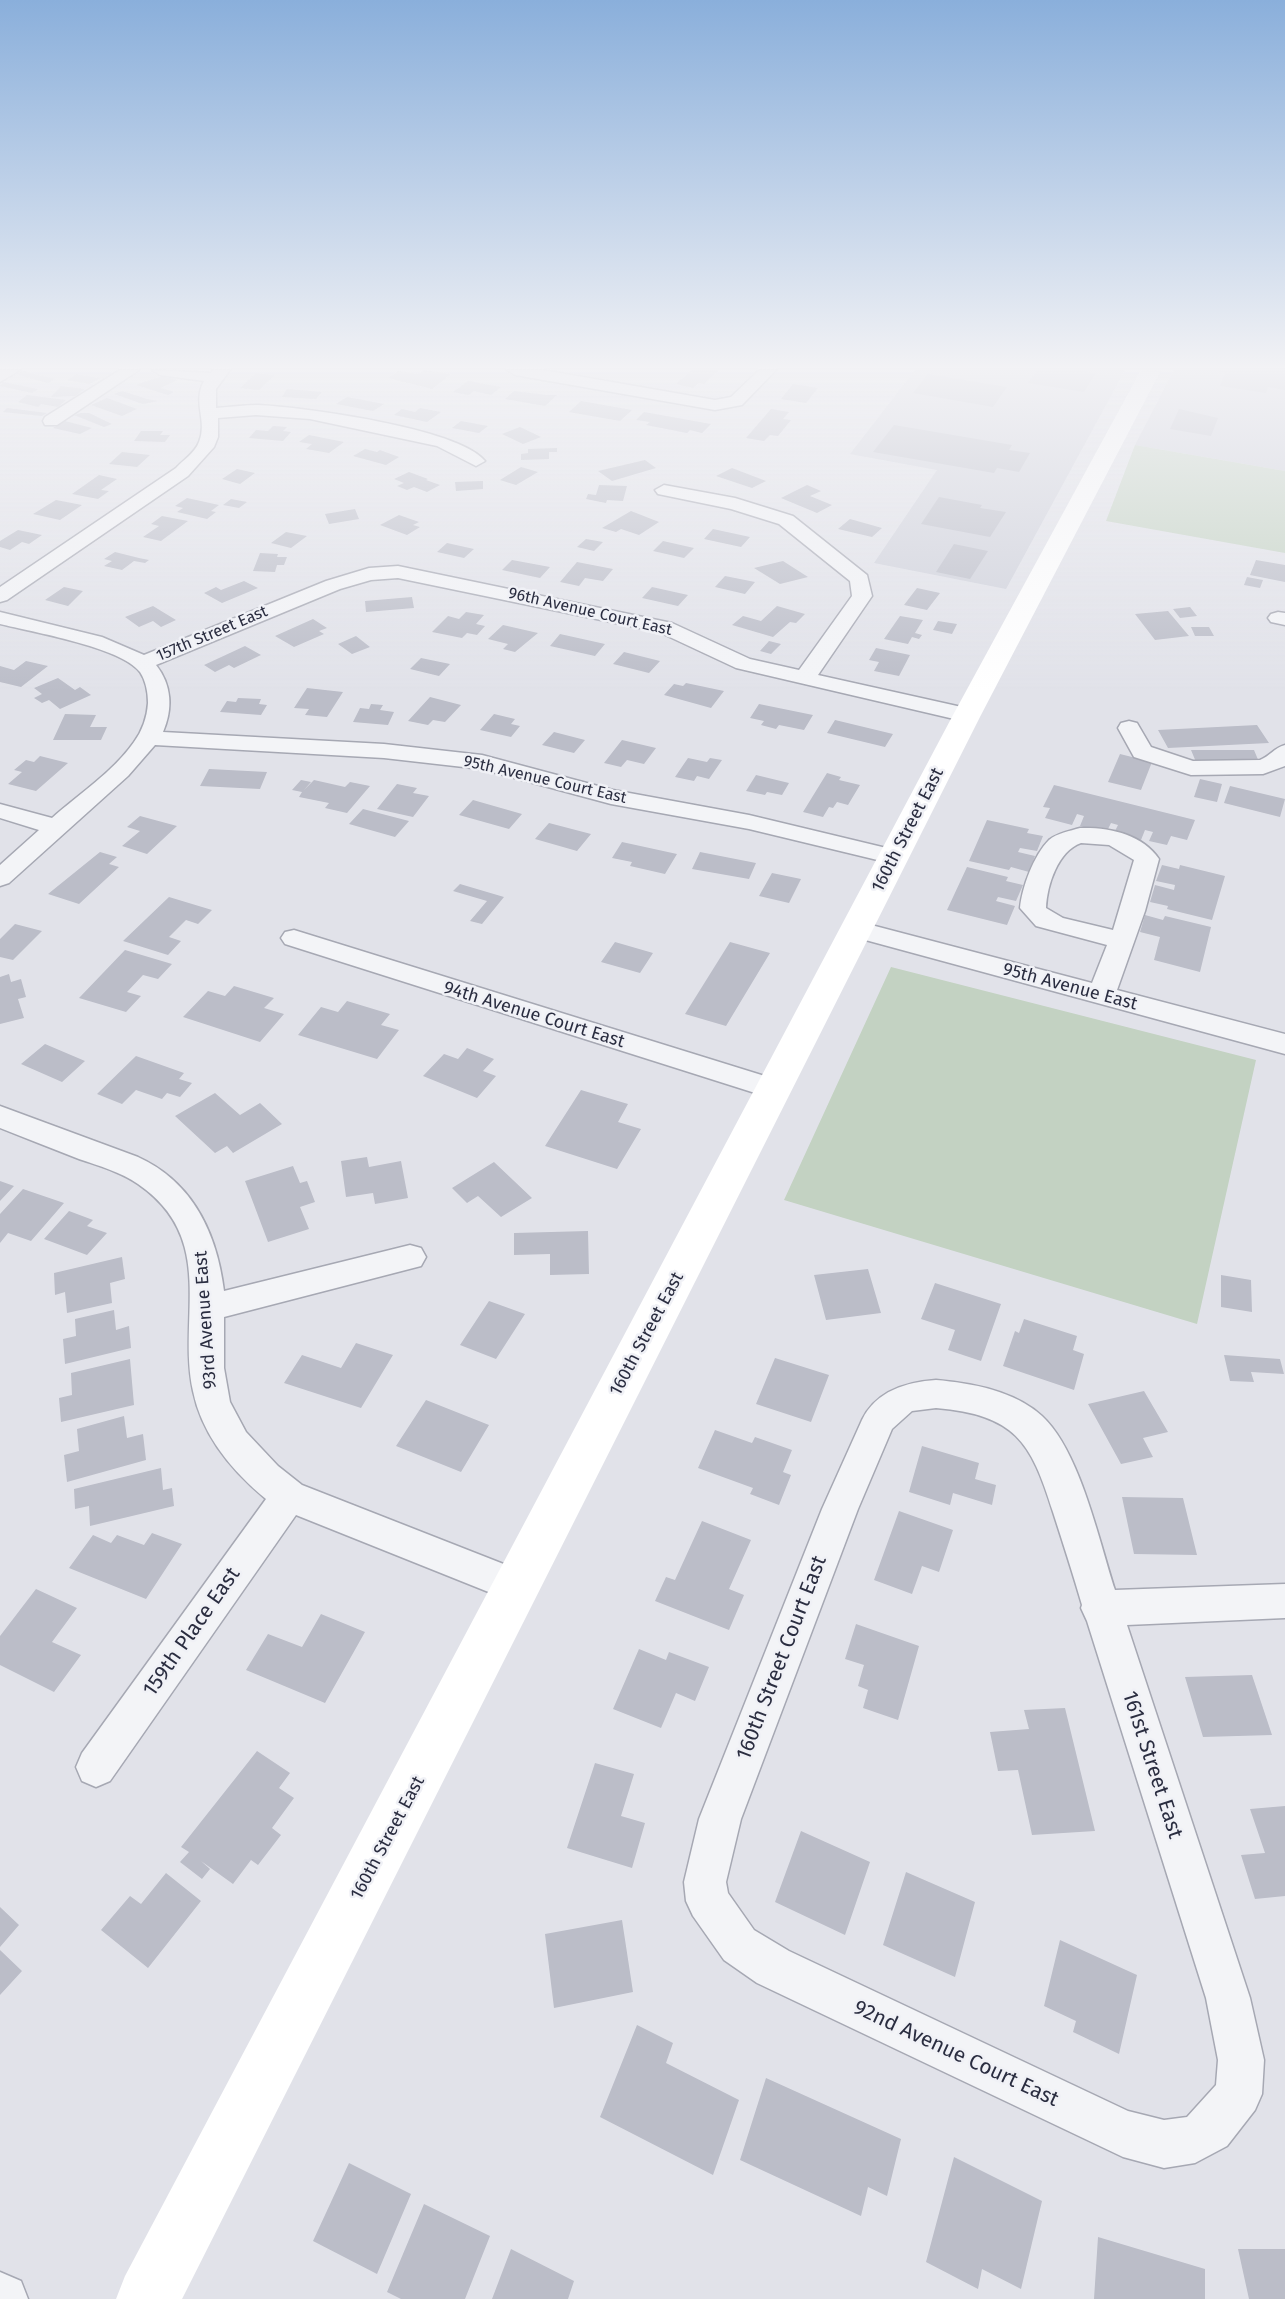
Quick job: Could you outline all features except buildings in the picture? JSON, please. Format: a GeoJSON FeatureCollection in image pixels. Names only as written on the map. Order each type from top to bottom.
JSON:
{"type":"FeatureCollection","features":[{"type":"Feature","properties":{"kind":"main road","name":"160th Street East"},"geometry":{"type":"LineString","coordinates":[[148,2299],[967,715],[1095,477]]}},
{"type":"Feature","properties":{"kind":"street"},"geometry":{"type":"LineString","coordinates":[[0,596],[174,477]]}},
{"type":"Feature","properties":{"kind":"street"},"geometry":{"type":"LineString","coordinates":[[664,490],[760,510],[786,520],[860,579],[862,596],[804,679]]}},
{"type":"Feature","properties":{"kind":"street"},"geometry":{"type":"LineString","coordinates":[[357,552],[369,574]]}},
{"type":"Feature","properties":{"kind":"street","name":"96th Avenue Court East"},"geometry":{"type":"LineString","coordinates":[[369,574],[398,572],[420,575],[656,625],[686,635],[743,664],[967,715]]}},
{"type":"Feature","properties":{"kind":"street","name":"157th Street East"},"geometry":{"type":"LineString","coordinates":[[0,878],[113,778],[149,738],[158,720],[159,702],[155,681],[142,663],[333,585],[369,574]]}},
{"type":"Feature","properties":{"kind":"street"},"geometry":{"type":"LineString","coordinates":[[0,618],[107,646],[142,663]]}},
{"type":"Feature","properties":{"kind":"street"},"geometry":{"type":"LineString","coordinates":[[1129,727],[1142,752],[1191,768],[1263,767],[1276,762],[1285,752]]}},
{"type":"Feature","properties":{"kind":"street","name":"95th Avenue Court East"},"geometry":{"type":"LineString","coordinates":[[149,738],[384,751],[482,762],[611,797],[737,819],[894,857]]}},
{"type":"Feature","properties":{"kind":"street"},"geometry":{"type":"LineString","coordinates":[[0,811],[56,827]]}},
{"type":"Feature","properties":{"kind":"street"},"geometry":{"type":"LineString","coordinates":[[1101,996],[1121,940],[1147,859],[1131,845],[1101,835],[1072,839],[1059,844],[1052,854],[1033,900],[1036,914],[1042,920],[1054,924],[1121,940]]}},
{"type":"Feature","properties":{"kind":"street","name":"95th Avenue East"},"geometry":{"type":"LineString","coordinates":[[856,929],[1285,1044]]}},
{"type":"Feature","properties":{"kind":"street","name":"94th Avenue Court East"},"geometry":{"type":"LineString","coordinates":[[294,938],[774,1089]]}},
{"type":"Feature","properties":{"kind":"street","name":"93rd Avenue East"},"geometry":{"type":"LineString","coordinates":[[0,1116],[149,1177],[192,1222],[202,1247],[208,1308],[206,1373],[213,1403],[243,1457],[265,1479],[289,1496],[516,1586]]}},
{"type":"Feature","properties":{"kind":"street"},"geometry":{"type":"LineString","coordinates":[[208,1308],[410,1257]]}},
{"type":"Feature","properties":{"kind":"street","name":"160th Street Court East"},"geometry":{"type":"LineString","coordinates":[[708,1901],[705,1882],[719,1819],[840,1509],[878,1420],[900,1401],[914,1396],[936,1394],[963,1396],[986,1403],[1025,1424]]}},
{"type":"Feature","properties":{"kind":"street","name":"161st Street East"},"geometry":{"type":"LineString","coordinates":[[1025,1424],[1038,1434],[1056,1464],[1100,1608],[1228,1998],[1241,2060],[1239,2094],[1222,2114]]}},
{"type":"Feature","properties":{"kind":"street","name":"159th Place East"},"geometry":{"type":"LineString","coordinates":[[96,1767],[289,1496]]}},
{"type":"Feature","properties":{"kind":"street"},"geometry":{"type":"LineString","coordinates":[[1100,1608],[1285,1601]]}},
{"type":"Feature","properties":{"kind":"street","name":"92nd Avenue Court East"},"geometry":{"type":"LineString","coordinates":[[708,1901],[739,1945],[773,1967],[1123,2133],[1164,2144],[1195,2138],[1210,2129],[1222,2114]]}},
{"type":"Feature","properties":{"kind":"shaded area"},"geometry":{"type":"Polygon","coordinates":[[[932,477],[1067,477],[1006,589],[874,563],[932,477]]]}},
{"type":"Feature","properties":{"kind":"green space"},"geometry":{"type":"Polygon","coordinates":[[[1123,477],[1285,477],[1285,553],[1106,521],[1123,477]]]}},
{"type":"Feature","properties":{"kind":"green space"},"geometry":{"type":"Polygon","coordinates":[[[891,967],[1256,1060],[1197,1324],[784,1200],[891,967]]]}}]}
